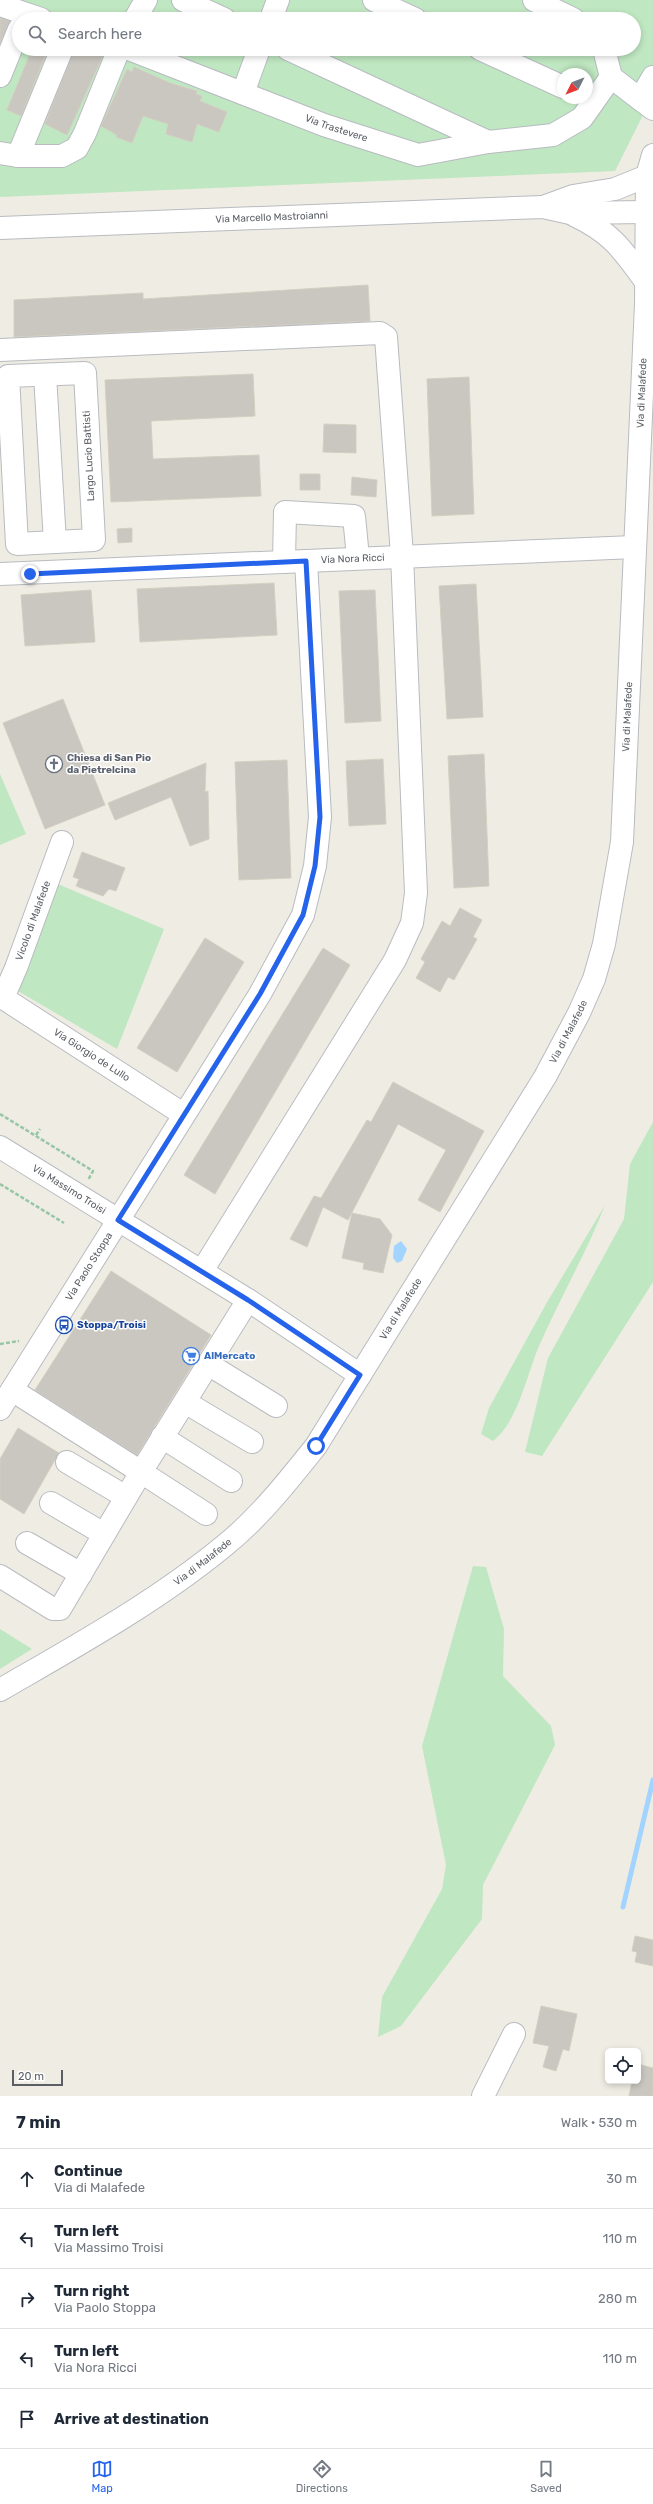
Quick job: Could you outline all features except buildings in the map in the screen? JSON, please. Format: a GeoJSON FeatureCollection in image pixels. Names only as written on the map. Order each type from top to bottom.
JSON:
{"type":"FeatureCollection","features":[{"type":"Feature","properties":{"kind":"street"},"geometry":{"type":"LineString","coordinates":[[139,12],[146,0]]}},
{"type":"Feature","properties":{"kind":"street"},"geometry":{"type":"LineString","coordinates":[[184,0],[209,12]]}},
{"type":"Feature","properties":{"kind":"street"},"geometry":{"type":"LineString","coordinates":[[274,12],[278,0]]}},
{"type":"Feature","properties":{"kind":"street"},"geometry":{"type":"LineString","coordinates":[[374,0],[400,12]]}},
{"type":"Feature","properties":{"kind":"street"},"geometry":{"type":"LineString","coordinates":[[534,0],[559,12]]}},
{"type":"Feature","properties":{"kind":"street"},"geometry":{"type":"LineString","coordinates":[[0,5],[13,12]]}},
{"type":"Feature","properties":{"kind":"street"},"geometry":{"type":"LineString","coordinates":[[0,76],[12,51]]}},
{"type":"Feature","properties":{"kind":"street"},"geometry":{"type":"LineString","coordinates":[[58,56],[9,155],[62,156],[77,148],[85,133],[116,56]]}},
{"type":"Feature","properties":{"kind":"street","name":"Via Trastevere"},"geometry":{"type":"LineString","coordinates":[[147,56],[324,125],[418,155],[488,142],[553,135],[582,118],[589,104]]}},
{"type":"Feature","properties":{"kind":"street"},"geometry":{"type":"LineString","coordinates":[[243,93],[256,56]]}},
{"type":"Feature","properties":{"kind":"street"},"geometry":{"type":"LineString","coordinates":[[303,56],[488,142]]}},
{"type":"Feature","properties":{"kind":"street"},"geometry":{"type":"LineString","coordinates":[[495,56],[557,84]]}},
{"type":"Feature","properties":{"kind":"street"},"geometry":{"type":"LineString","coordinates":[[606,56],[611,77],[646,104],[653,77]]}},
{"type":"Feature","properties":{"kind":"street"},"geometry":{"type":"LineString","coordinates":[[593,98],[611,77]]}},
{"type":"Feature","properties":{"kind":"street","name":"Via di Malafede"},"geometry":{"type":"LineString","coordinates":[[0,1690],[182,1578],[225,1546],[265,1507],[291,1477],[316,1446],[545,1077],[580,1013],[594,979],[610,919],[622,842],[646,282],[647,176],[653,155]]}},
{"type":"Feature","properties":{"kind":"street"},"geometry":{"type":"LineString","coordinates":[[543,207],[573,196],[615,189],[647,176]]}},
{"type":"Feature","properties":{"kind":"street"},"geometry":{"type":"LineString","coordinates":[[543,207],[570,213],[597,225],[623,249],[646,282]]}},
{"type":"Feature","properties":{"kind":"street","name":"Via Marcello Mastroianni"},"geometry":{"type":"LineString","coordinates":[[0,228],[543,207]]}},
{"type":"Feature","properties":{"kind":"street"},"geometry":{"type":"LineString","coordinates":[[570,213],[646,212]]}},
{"type":"Feature","properties":{"kind":"street"},"geometry":{"type":"LineString","coordinates":[[0,350],[384,334],[387,340],[402,556],[416,893],[412,923],[395,960],[202,1272]]}},
{"type":"Feature","properties":{"kind":"street","name":"Largo Lucio Battisti"},"geometry":{"type":"LineString","coordinates":[[85,373],[94,540],[16,544],[8,515],[4,377],[45,375],[85,373]]}},
{"type":"Feature","properties":{"kind":"street"},"geometry":{"type":"LineString","coordinates":[[45,375],[55,542]]}},
{"type":"Feature","properties":{"kind":"street"},"geometry":{"type":"LineString","coordinates":[[284,562],[285,512],[354,516],[358,558]]}},
{"type":"Feature","properties":{"kind":"street","name":"Via Nora Ricci"},"geometry":{"type":"LineString","coordinates":[[0,574],[402,556],[634,548]]}},
{"type":"Feature","properties":{"kind":"street","name":"Via Paolo Stoppa"},"geometry":{"type":"LineString","coordinates":[[0,1409],[183,1114],[260,994],[303,915],[315,866],[320,817],[306,561]]}},
{"type":"Feature","properties":{"kind":"street","name":"Vicolo di Malafede"},"geometry":{"type":"LineString","coordinates":[[1,997],[16,968],[62,842]]}},
{"type":"Feature","properties":{"kind":"street","name":"Via Giorgio de Lullo"},"geometry":{"type":"LineString","coordinates":[[1,997],[183,1114]]}},
{"type":"Feature","properties":{"kind":"street","name":"Via Massimo Troisi"},"geometry":{"type":"LineString","coordinates":[[0,1147],[248,1300],[360,1375]]}},
{"type":"Feature","properties":{"kind":"street"},"geometry":{"type":"LineString","coordinates":[[0,1576],[55,1610],[60,1609],[162,1437],[248,1300]]}},
{"type":"Feature","properties":{"kind":"street"},"geometry":{"type":"LineString","coordinates":[[208,1364],[276,1406]]}},
{"type":"Feature","properties":{"kind":"street"},"geometry":{"type":"LineString","coordinates":[[12,1390],[206,1514]]}},
{"type":"Feature","properties":{"kind":"street"},"geometry":{"type":"LineString","coordinates":[[185,1402],[252,1442]]}},
{"type":"Feature","properties":{"kind":"street"},"geometry":{"type":"LineString","coordinates":[[162,1437],[231,1481]]}},
{"type":"Feature","properties":{"kind":"street"},"geometry":{"type":"LineString","coordinates":[[67,1462],[126,1497]]}},
{"type":"Feature","properties":{"kind":"street"},"geometry":{"type":"LineString","coordinates":[[51,1503],[104,1534]]}},
{"type":"Feature","properties":{"kind":"street"},"geometry":{"type":"LineString","coordinates":[[27,1543],[81,1574]]}},
{"type":"Feature","properties":{"kind":"street"},"geometry":{"type":"LineString","coordinates":[[483,2096],[514,2034]]}},
{"type":"Feature","properties":{"kind":"path"},"geometry":{"type":"LineString","coordinates":[[0,1114],[93,1171],[87,1181]]}},
{"type":"Feature","properties":{"kind":"path"},"geometry":{"type":"LineString","coordinates":[[36,1136],[40,1129]]}},
{"type":"Feature","properties":{"kind":"path"},"geometry":{"type":"LineString","coordinates":[[0,1184],[64,1223]]}},
{"type":"Feature","properties":{"kind":"green space"},"geometry":{"type":"Polygon","coordinates":[[[0,0],[653,0],[653,95],[615,171],[0,197],[0,0]]]}},
{"type":"Feature","properties":{"kind":"green space"},"geometry":{"type":"Polygon","coordinates":[[[0,774],[26,834],[0,845],[0,774]]]}},
{"type":"Feature","properties":{"kind":"green space"},"geometry":{"type":"Polygon","coordinates":[[[53,882],[164,929],[117,1049],[18,991],[53,882]]]}},
{"type":"Feature","properties":{"kind":"green space"},"geometry":{"type":"Polygon","coordinates":[[[653,1122],[653,1282],[542,1456],[525,1452],[548,1358],[624,1219],[630,1164],[653,1122]]]}},
{"type":"Feature","properties":{"kind":"green space"},"geometry":{"type":"Polygon","coordinates":[[[605,1205],[590,1241],[539,1346],[515,1410],[502,1433],[493,1441],[481,1434],[489,1408],[546,1304],[605,1205]]]}},
{"type":"Feature","properties":{"kind":"green space"},"geometry":{"type":"Polygon","coordinates":[[[473,1566],[486,1567],[504,1629],[503,1676],[551,1726],[555,1745],[483,1885],[482,1919],[401,2026],[378,2037],[382,1997],[442,1889],[446,1865],[422,1746],[473,1566]]]}},
{"type":"Feature","properties":{"kind":"green space"},"geometry":{"type":"Polygon","coordinates":[[[0,1629],[32,1649],[0,1669],[0,1629]]]}},
{"type":"Feature","properties":{"kind":"water"},"geometry":{"type":"Polygon","coordinates":[[[401,1241],[407,1249],[402,1261],[397,1263],[393,1258],[394,1246],[401,1241]]]}},
{"type":"Feature","properties":{"kind":"waterway"},"geometry":{"type":"LineString","coordinates":[[623,1907],[653,1780]]}},
{"type":"Feature","properties":{"kind":"place","name":"Chiesa di San Pio da Pietrelcina"},"geometry":{"type":"Point","coordinates":[54,764]}},
{"type":"Feature","properties":{"kind":"place","name":"Stoppa/Troisi"},"geometry":{"type":"Point","coordinates":[64,1325]}},
{"type":"Feature","properties":{"kind":"place","name":"AlMercato"},"geometry":{"type":"Point","coordinates":[191,1356]}},
{"type":"Feature","properties":{"kind":"route"},"geometry":{"type":"LineString","coordinates":[[30,574],[306,561],[320,817],[315,866],[303,915],[260,994],[183,1114],[118,1220],[248,1300],[360,1375],[316,1446]]}}]}
